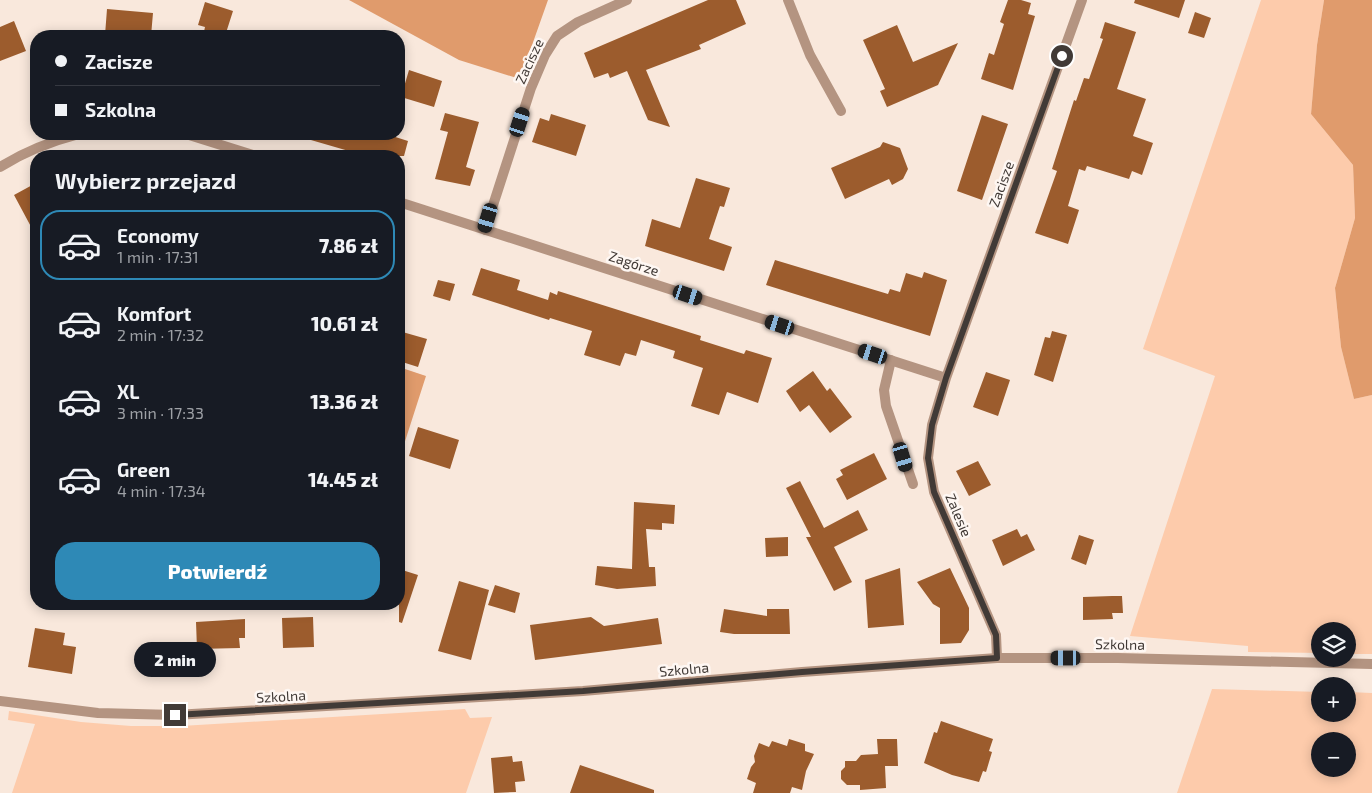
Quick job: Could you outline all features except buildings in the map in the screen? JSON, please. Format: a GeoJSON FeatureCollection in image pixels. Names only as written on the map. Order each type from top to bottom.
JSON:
{"type":"FeatureCollection","features":[{"type":"Feature","properties":{"kind":"street","name":"Zacisze"},"geometry":{"type":"LineString","coordinates":[[485,230],[531,88],[545,55],[557,36],[578,22],[627,0]]}},
{"type":"Feature","properties":{"kind":"street"},"geometry":{"type":"LineString","coordinates":[[788,0],[810,55],[841,111]]}},
{"type":"Feature","properties":{"kind":"street","name":"Zacisze"},"geometry":{"type":"LineString","coordinates":[[946,378],[1082,0]]}},
{"type":"Feature","properties":{"kind":"street"},"geometry":{"type":"LineString","coordinates":[[35,150],[58,140]]}},
{"type":"Feature","properties":{"kind":"street"},"geometry":{"type":"LineString","coordinates":[[205,140],[237,150]]}},
{"type":"Feature","properties":{"kind":"street"},"geometry":{"type":"LineString","coordinates":[[0,167],[30,152]]}},
{"type":"Feature","properties":{"kind":"street","name":"Zagórze"},"geometry":{"type":"LineString","coordinates":[[405,204],[946,378]]}},
{"type":"Feature","properties":{"kind":"street"},"geometry":{"type":"LineString","coordinates":[[891,360],[884,390],[886,406],[913,484]]}},
{"type":"Feature","properties":{"kind":"street","name":"Zalesie"},"geometry":{"type":"LineString","coordinates":[[946,378],[932,425],[928,458],[934,492],[996,635],[997,658]]}},
{"type":"Feature","properties":{"kind":"street","name":"Szkolna"},"geometry":{"type":"LineString","coordinates":[[0,701],[98,713],[175,715],[583,691],[802,672],[997,658],[1118,658],[1372,664]]}},
{"type":"Feature","properties":{"kind":"shaded area"},"geometry":{"type":"Polygon","coordinates":[[[349,0],[548,0],[520,79],[459,60],[349,0]]]}},
{"type":"Feature","properties":{"kind":"shaded area"},"geometry":{"type":"Polygon","coordinates":[[[1261,0],[1324,0],[1317,45],[1311,114],[1353,165],[1355,218],[1335,288],[1341,347],[1354,399],[1372,395],[1372,654],[1356,654],[1356,622],[1311,622],[1311,653],[1248,652],[1248,646],[1130,636],[1215,376],[1143,349],[1261,0]]]}},
{"type":"Feature","properties":{"kind":"shaded area"},"geometry":{"type":"Polygon","coordinates":[[[1324,0],[1372,0],[1372,395],[1354,399],[1341,347],[1335,288],[1355,218],[1353,165],[1311,114],[1317,45],[1324,0]]]}},
{"type":"Feature","properties":{"kind":"shaded area"},"geometry":{"type":"Polygon","coordinates":[[[405,369],[426,376],[405,441],[405,369]]]}},
{"type":"Feature","properties":{"kind":"shaded area"},"geometry":{"type":"Polygon","coordinates":[[[1212,689],[1311,692],[1311,722],[1356,722],[1356,692],[1372,693],[1372,793],[1177,793],[1212,689]]]}},
{"type":"Feature","properties":{"kind":"shaded area"},"geometry":{"type":"Polygon","coordinates":[[[465,709],[470,718],[492,717],[466,793],[12,793],[35,724],[8,720],[9,711],[81,722],[131,726],[181,726],[465,709]]]}},
{"type":"Feature","properties":{"kind":"route"},"geometry":{"type":"LineString","coordinates":[[175,715],[583,691],[802,672],[997,658],[996,635],[934,492],[928,458],[932,425],[946,378],[1062,56]]}}]}
